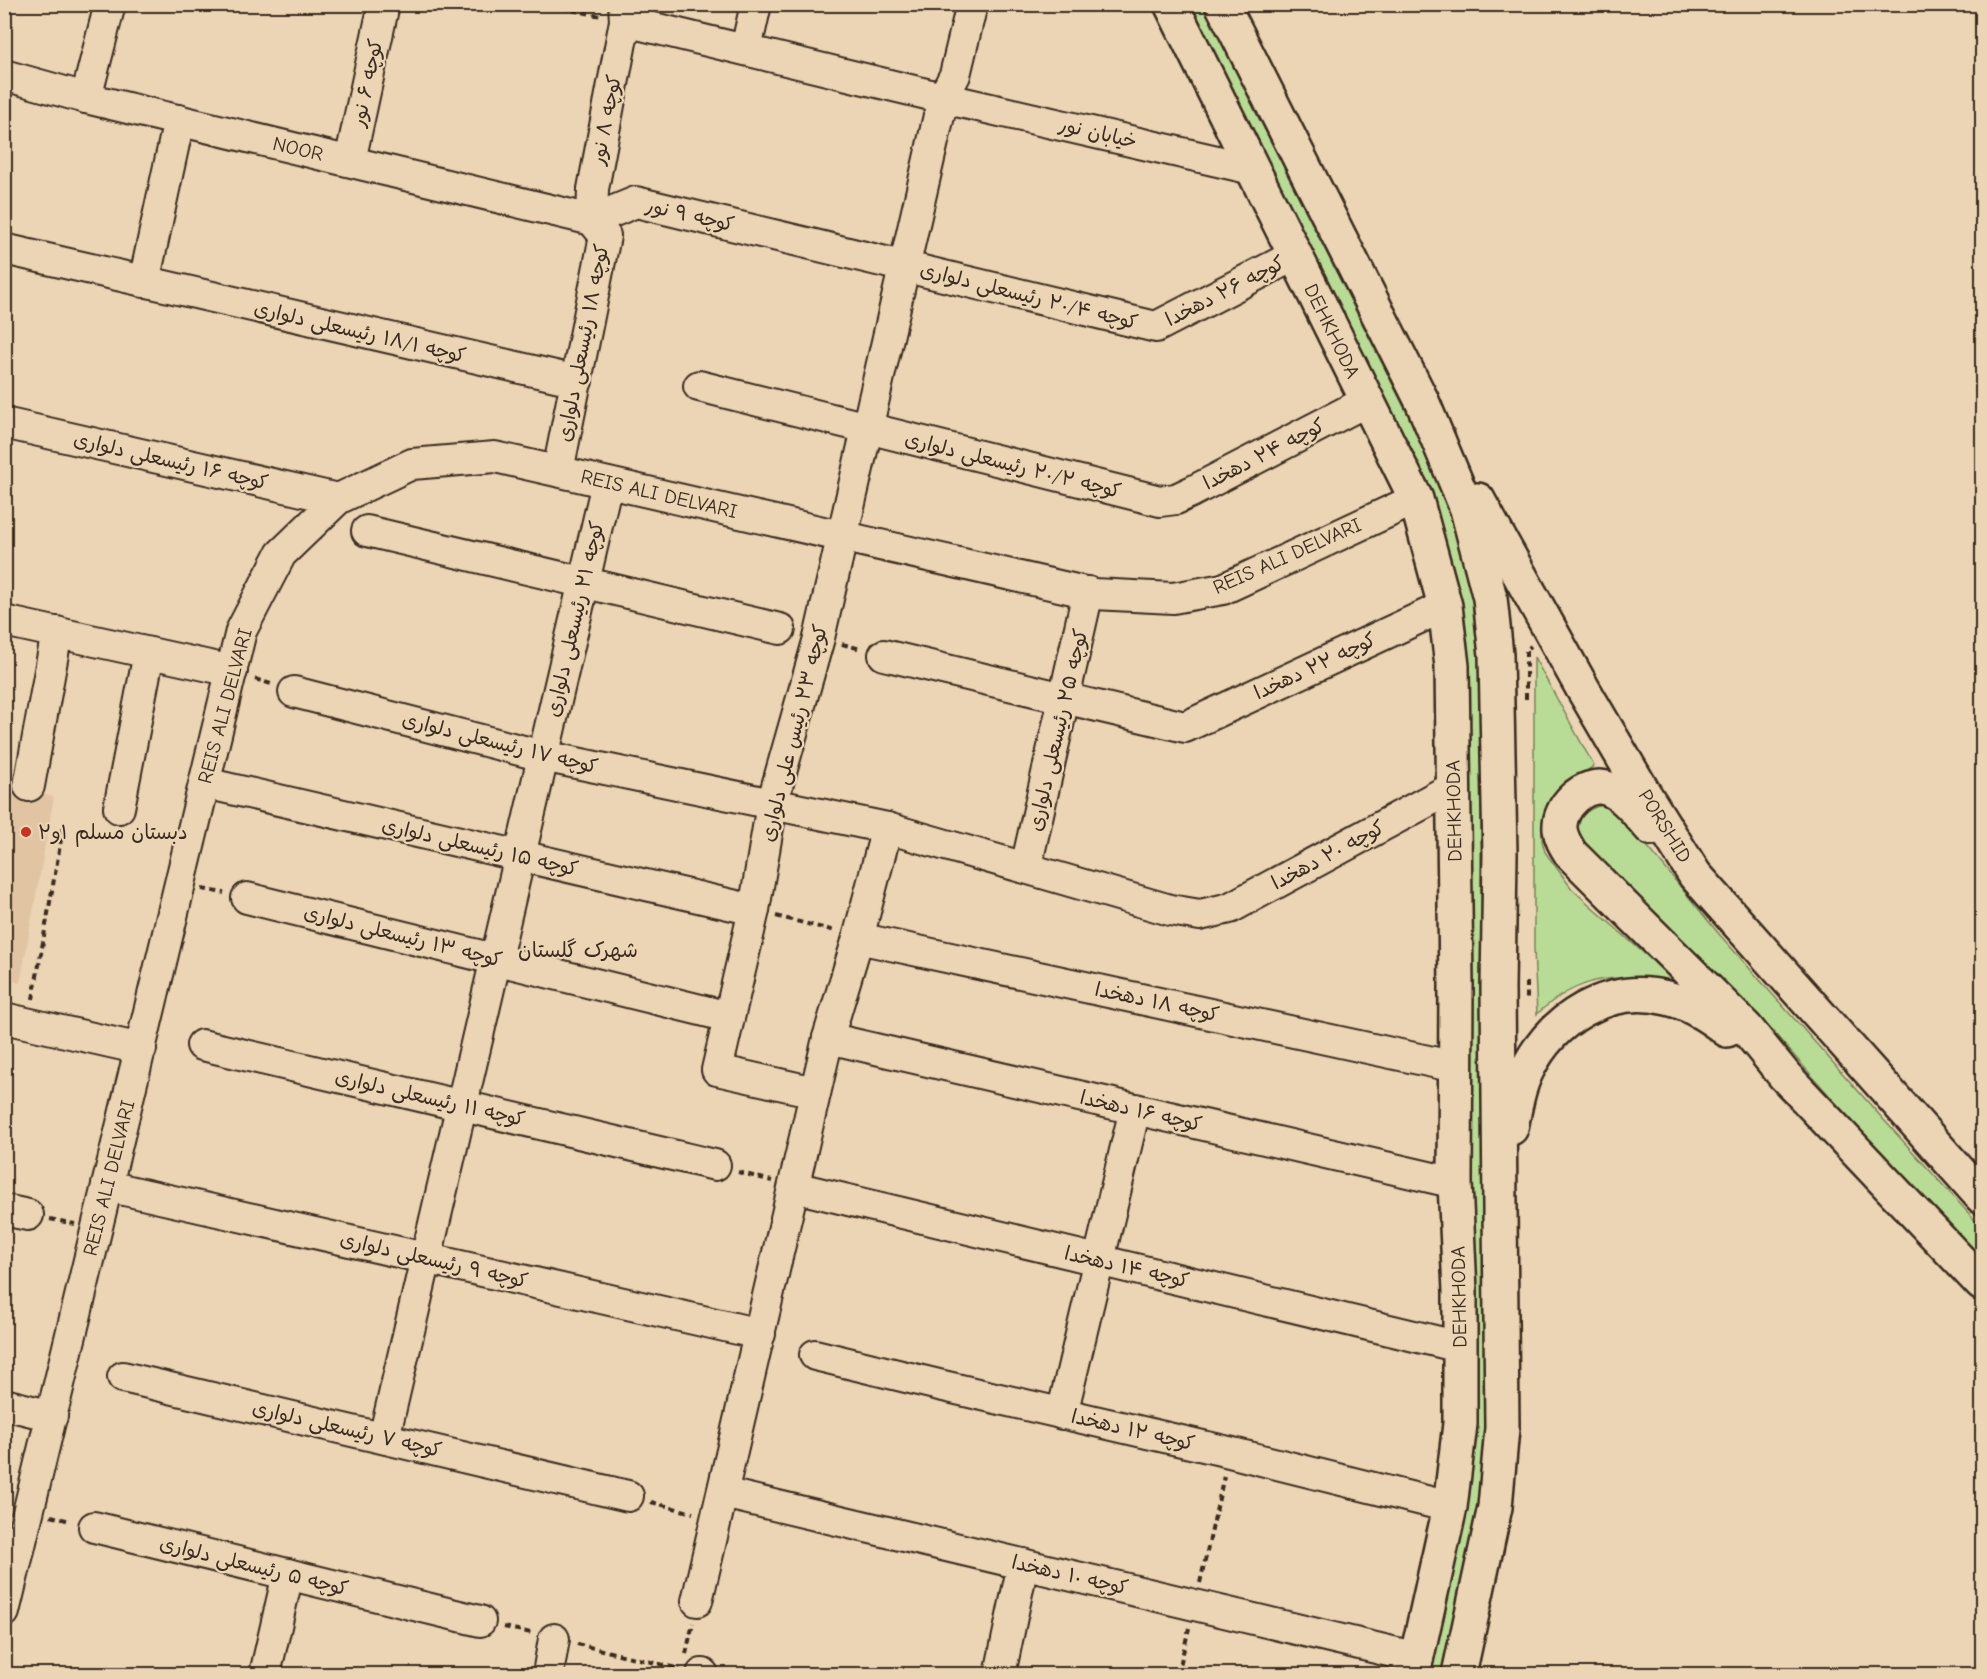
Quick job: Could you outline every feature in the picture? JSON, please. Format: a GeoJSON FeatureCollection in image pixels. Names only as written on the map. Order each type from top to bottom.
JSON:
{"type":"FeatureCollection","features":[{"type":"Feature","properties":{"kind":"main road","name":"DEHKHODA"},"geometry":{"type":"LineString","coordinates":[[1171,4],[1416,499],[1445,606],[1452,666],[1455,1183],[1460,1291],[1460,1424],[1450,1507],[1415,1666]]}},
{"type":"Feature","properties":{"kind":"main road","name":"DEHKHODA"},"geometry":{"type":"LineString","coordinates":[[1222,4],[1422,401],[1467,509],[1490,598],[1496,655],[1500,854],[1499,1198],[1502,1428],[1496,1496],[1459,1674]]}},
{"type":"Feature","properties":{"kind":"main road","name":"PORSHID"},"geometry":{"type":"LineString","coordinates":[[1422,401],[1583,689],[1695,875],[1983,1197]]}},
{"type":"Feature","properties":{"kind":"main road"},"geometry":{"type":"LineString","coordinates":[[1695,875],[1629,804],[1606,788],[1593,788],[1577,796],[1561,819],[1563,842],[1571,854],[1746,1029],[1785,1076],[1983,1284]]}},
{"type":"Feature","properties":{"kind":"main road"},"geometry":{"type":"LineString","coordinates":[[1499,1198],[1515,1104],[1526,1072],[1536,1053],[1549,1036],[1568,1018],[1580,1011],[1604,1001],[1633,996],[1650,995],[1668,998],[1711,1017],[1785,1076]]}},
{"type":"Feature","properties":{"kind":"street"},"geometry":{"type":"LineString","coordinates":[[86,98],[110,4]]}},
{"type":"Feature","properties":{"kind":"street","name":"کوچه ۶ نور"},"geometry":{"type":"LineString","coordinates":[[350,162],[384,4]]}},
{"type":"Feature","properties":{"kind":"street"},"geometry":{"type":"LineString","coordinates":[[746,49],[756,4]]}},
{"type":"Feature","properties":{"kind":"street","name":"کوچه ۲۳ رئیس علی دلواری"},"geometry":{"type":"LineString","coordinates":[[815,1092],[717,1070],[754,910],[772,804],[819,638],[943,98],[956,75],[972,4]]}},
{"type":"Feature","properties":{"kind":"street","name":"خیابان نور"},"geometry":{"type":"LineString","coordinates":[[625,13],[746,49],[943,98],[1252,169]]}},
{"type":"Feature","properties":{"kind":"street","name":"کوچه ۸ نور"},"geometry":{"type":"LineString","coordinates":[[592,219],[593,189],[625,13]]}},
{"type":"Feature","properties":{"kind":"street","name":"NOOR"},"geometry":{"type":"LineString","coordinates":[[4,75],[86,98],[592,219]]}},
{"type":"Feature","properties":{"kind":"street"},"geometry":{"type":"LineString","coordinates":[[144,282],[179,120]]}},
{"type":"Feature","properties":{"kind":"street","name":"کوچه ۹ نور"},"geometry":{"type":"LineString","coordinates":[[592,219],[636,202],[903,265]]}},
{"type":"Feature","properties":{"kind":"street","name":"کوچه ۱۸ رئیسعلی دلواری"},"geometry":{"type":"LineString","coordinates":[[558,471],[605,236],[592,219]]}},
{"type":"Feature","properties":{"kind":"street","name":"کوچه ۱۸/۱ رئیسعلی دلواری"},"geometry":{"type":"LineString","coordinates":[[4,249],[577,381]]}},
{"type":"Feature","properties":{"kind":"street","name":"کوچه ۲۶ دهخدا"},"geometry":{"type":"LineString","coordinates":[[1156,327],[1295,255]]}},
{"type":"Feature","properties":{"kind":"street","name":"کوچه ۲۰/۴ رئیسعلی دلواری"},"geometry":{"type":"LineString","coordinates":[[903,265],[1156,327]]}},
{"type":"Feature","properties":{"kind":"street","name":"کوچه ۲۰/۲ رئیسعلی دلواری"},"geometry":{"type":"LineString","coordinates":[[699,386],[1160,501]]}},
{"type":"Feature","properties":{"kind":"street","name":"کوچه ۲۴ دهخدا"},"geometry":{"type":"LineString","coordinates":[[1160,501],[1176,499],[1193,491],[1367,401]]}},
{"type":"Feature","properties":{"kind":"street","name":"کوچه ۱۶ رئیسعلی دلواری"},"geometry":{"type":"LineString","coordinates":[[4,423],[338,499]]}},
{"type":"Feature","properties":{"kind":"street","name":"REIS ALI DELVARI"},"geometry":{"type":"LineString","coordinates":[[4,1612],[242,631],[281,554],[338,499],[412,464],[495,457],[1088,592],[1173,598],[1223,589],[1416,499]]}},
{"type":"Feature","properties":{"kind":"street","name":"کوچه ۲۱ رئیسعلی دلواری"},"geometry":{"type":"LineString","coordinates":[[384,1438],[607,483]]}},
{"type":"Feature","properties":{"kind":"street"},"geometry":{"type":"LineString","coordinates":[[367,531],[780,629]]}},
{"type":"Feature","properties":{"kind":"street","name":"کوچه ۲۵ رئیسعلی دلواری"},"geometry":{"type":"LineString","coordinates":[[1026,867],[1066,698],[1088,592]]}},
{"type":"Feature","properties":{"kind":"street","name":"کوچه ۲۲ دهخدا"},"geometry":{"type":"LineString","coordinates":[[1066,698],[1185,727],[1445,606]]}},
{"type":"Feature","properties":{"kind":"street"},"geometry":{"type":"LineString","coordinates":[[4,621],[232,671]]}},
{"type":"Feature","properties":{"kind":"street"},"geometry":{"type":"LineString","coordinates":[[28,786],[57,632]]}},
{"type":"Feature","properties":{"kind":"street"},"geometry":{"type":"LineString","coordinates":[[119,808],[149,653]]}},
{"type":"Feature","properties":{"kind":"street"},"geometry":{"type":"LineString","coordinates":[[884,655],[1066,698]]}},
{"type":"Feature","properties":{"kind":"street","name":"کوچه ۱۷ رئیسعلی دلواری"},"geometry":{"type":"LineString","coordinates":[[294,692],[543,756],[887,828],[1170,910],[1200,915]]}},
{"type":"Feature","properties":{"kind":"street","name":"کوچه ۱۵ رئیسعلی دلواری"},"geometry":{"type":"LineString","coordinates":[[205,783],[754,910]]}},
{"type":"Feature","properties":{"kind":"street","name":"کوچه ۲۰ دهخدا"},"geometry":{"type":"LineString","coordinates":[[1200,915],[1230,908],[1454,787]]}},
{"type":"Feature","properties":{"kind":"street"},"geometry":{"type":"LineString","coordinates":[[697,1601],[828,1038],[858,938],[887,828]]}},
{"type":"Feature","properties":{"kind":"street","name":"کوچه ۱۳ رئیسعلی دلواری"},"geometry":{"type":"LineString","coordinates":[[247,898],[729,1017]]}},
{"type":"Feature","properties":{"kind":"street","name":"کوچه ۱۸ دهخدا"},"geometry":{"type":"LineString","coordinates":[[858,938],[1456,1067]]}},
{"type":"Feature","properties":{"kind":"street"},"geometry":{"type":"LineString","coordinates":[[16,1020],[141,1049]]}},
{"type":"Feature","properties":{"kind":"street","name":"کوچه ۱۶ دهخدا"},"geometry":{"type":"LineString","coordinates":[[828,1038],[1455,1183]]}},
{"type":"Feature","properties":{"kind":"street","name":"کوچه ۱۱ رئیسعلی دلواری"},"geometry":{"type":"LineString","coordinates":[[202,1045],[715,1165]]}},
{"type":"Feature","properties":{"kind":"street"},"geometry":{"type":"LineString","coordinates":[[1062,1414],[1135,1110]]}},
{"type":"Feature","properties":{"kind":"street","name":"کوچه ۹ رئیسعلی دلواری"},"geometry":{"type":"LineString","coordinates":[[107,1186],[760,1334]]}},
{"type":"Feature","properties":{"kind":"street","name":"کوچه ۱۴ دهخدا"},"geometry":{"type":"LineString","coordinates":[[794,1187],[1460,1347]]}},
{"type":"Feature","properties":{"kind":"street","name":"کوچه ۱۲ دهخدا"},"geometry":{"type":"LineString","coordinates":[[815,1354],[1450,1507]]}},
{"type":"Feature","properties":{"kind":"street","name":"کوچه ۷ رئیسعلی دلواری"},"geometry":{"type":"LineString","coordinates":[[123,1377],[628,1496]]}},
{"type":"Feature","properties":{"kind":"street"},"geometry":{"type":"LineString","coordinates":[[4,1404],[52,1416]]}},
{"type":"Feature","properties":{"kind":"street","name":"کوچه ۱۰ دهخدا"},"geometry":{"type":"LineString","coordinates":[[720,1506],[1023,1564],[1195,1605],[1415,1666]]}},
{"type":"Feature","properties":{"kind":"street","name":"کوچه ۵ رئیسعلی دلواری"},"geometry":{"type":"LineString","coordinates":[[94,1527],[480,1621]]}},
{"type":"Feature","properties":{"kind":"street"},"geometry":{"type":"LineString","coordinates":[[1000,1674],[1023,1564]]}},
{"type":"Feature","properties":{"kind":"street"},"geometry":{"type":"LineString","coordinates":[[265,1674],[288,1574]]}},
{"type":"Feature","properties":{"kind":"street"},"geometry":{"type":"LineString","coordinates":[[548,1674],[554,1639]]}},
{"type":"Feature","properties":{"kind":"path"},"geometry":{"type":"LineString","coordinates":[[542,4],[625,13]]}},
{"type":"Feature","properties":{"kind":"path"},"geometry":{"type":"LineString","coordinates":[[819,638],[884,655]]}},
{"type":"Feature","properties":{"kind":"path"},"geometry":{"type":"LineString","coordinates":[[232,671],[294,692]]}},
{"type":"Feature","properties":{"kind":"path"},"geometry":{"type":"LineString","coordinates":[[16,1020],[63,828]]}},
{"type":"Feature","properties":{"kind":"path"},"geometry":{"type":"LineString","coordinates":[[180,884],[247,898]]}},
{"type":"Feature","properties":{"kind":"path"},"geometry":{"type":"LineString","coordinates":[[754,910],[858,938]]}},
{"type":"Feature","properties":{"kind":"path"},"geometry":{"type":"LineString","coordinates":[[715,1165],[794,1187]]}},
{"type":"Feature","properties":{"kind":"path"},"geometry":{"type":"LineString","coordinates":[[16,1213],[97,1227]]}},
{"type":"Feature","properties":{"kind":"path"},"geometry":{"type":"LineString","coordinates":[[1178,1674],[1229,1452]]}},
{"type":"Feature","properties":{"kind":"path"},"geometry":{"type":"LineString","coordinates":[[628,1496],[720,1506]]}},
{"type":"Feature","properties":{"kind":"path"},"geometry":{"type":"LineString","coordinates":[[29,1511],[94,1527]]}},
{"type":"Feature","properties":{"kind":"path"},"geometry":{"type":"LineString","coordinates":[[480,1621],[696,1673],[697,1601]]}},
{"type":"Feature","properties":{"kind":"shaded area"},"geometry":{"type":"Polygon","coordinates":[[[5,786],[54,797],[20,983],[5,979],[5,786]]]}},
{"type":"Feature","properties":{"kind":"green space"},"geometry":{"type":"Polygon","coordinates":[[[1185,5],[1204,5],[1424,447],[1453,511],[1473,585],[1481,667],[1483,1187],[1486,1259],[1485,1473],[1461,1595],[1441,1674],[1425,1674],[1442,1606],[1457,605],[1185,5]]]}},
{"type":"Feature","properties":{"kind":"green space"},"geometry":{"type":"Polygon","coordinates":[[[1534,657],[1594,766],[1568,783],[1549,802],[1542,826],[1545,852],[1572,889],[1677,983],[1638,978],[1603,979],[1570,990],[1553,1000],[1537,1014],[1534,949],[1534,657]]]}},
{"type":"Feature","properties":{"kind":"green space"},"geometry":{"type":"Polygon","coordinates":[[[1603,805],[1616,810],[1630,825],[1719,934],[1982,1228],[1982,1268],[1767,1025],[1577,838],[1578,825],[1586,812],[1603,805]]]}},
{"type":"Feature","properties":{"kind":"place","name":"دبستان مسلم ۱و۲"},"geometry":{"type":"Point","coordinates":[26,832]}},
{"type":"Feature","properties":{"kind":"district","name":"شهرک گلستان"},"geometry":{"type":"Point","coordinates":[578,950]}}]}
